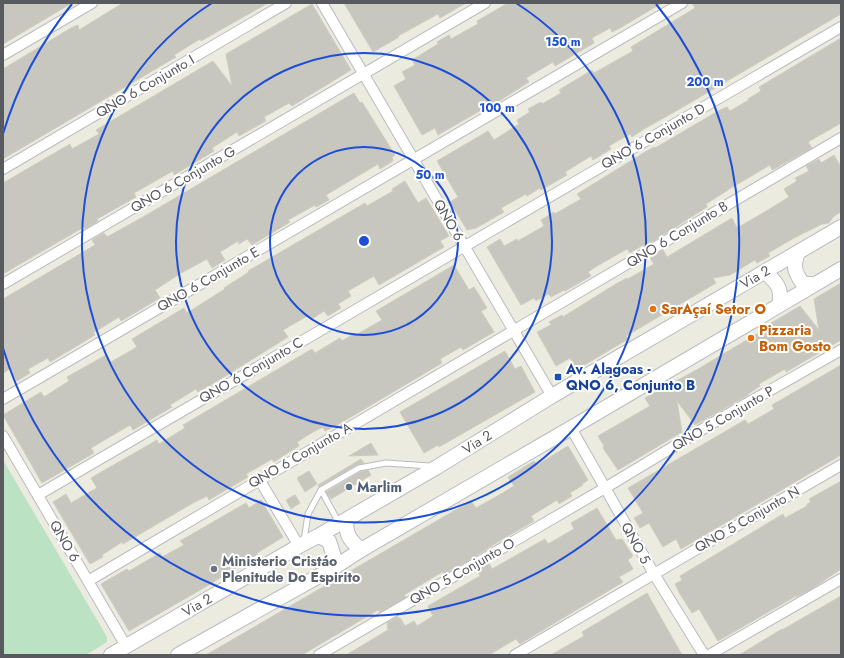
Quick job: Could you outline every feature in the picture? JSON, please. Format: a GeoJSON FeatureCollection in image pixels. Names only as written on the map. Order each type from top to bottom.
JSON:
{"type":"FeatureCollection","features":[{"type":"Feature","properties":{"kind":"main road","name":"Via 2"},"geometry":{"type":"LineString","coordinates":[[111,655],[437,467],[552,396],[841,227]]}},
{"type":"Feature","properties":{"kind":"main road"},"geometry":{"type":"LineString","coordinates":[[798,252],[794,263],[795,274],[803,284],[814,284]]}},
{"type":"Feature","properties":{"kind":"main road"},"geometry":{"type":"LineString","coordinates":[[178,655],[335,567],[361,550],[841,269]]}},
{"type":"Feature","properties":{"kind":"main road"},"geometry":{"type":"LineString","coordinates":[[765,272],[778,284],[780,300],[779,305]]}},
{"type":"Feature","properties":{"kind":"main road"},"geometry":{"type":"LineString","coordinates":[[342,522],[349,539],[361,550]]}},
{"type":"Feature","properties":{"kind":"main road"},"geometry":{"type":"LineString","coordinates":[[318,536],[329,541],[336,560],[335,567]]}},
{"type":"Feature","properties":{"kind":"street"},"geometry":{"type":"LineString","coordinates":[[3,55],[92,3]]}},
{"type":"Feature","properties":{"kind":"street","name":"QNO 6 Conjunto I"},"geometry":{"type":"LineString","coordinates":[[3,169],[286,3]]}},
{"type":"Feature","properties":{"kind":"street","name":"QNO 6"},"geometry":{"type":"LineString","coordinates":[[322,3],[552,396]]}},
{"type":"Feature","properties":{"kind":"street","name":"QNO 6 Conjunto G"},"geometry":{"type":"LineString","coordinates":[[3,284],[485,3]]}},
{"type":"Feature","properties":{"kind":"street","name":"QNO 6 Conjunto E"},"geometry":{"type":"LineString","coordinates":[[3,399],[682,3]]}},
{"type":"Feature","properties":{"kind":"street","name":"QNO 6 Conjunto D"},"geometry":{"type":"LineString","coordinates":[[464,246],[841,27]]}},
{"type":"Feature","properties":{"kind":"street","name":"QNO 6 Conjunto B"},"geometry":{"type":"LineString","coordinates":[[514,331],[841,138]]}},
{"type":"Feature","properties":{"kind":"street","name":"QNO 6 Conjunto C"},"geometry":{"type":"LineString","coordinates":[[38,495],[464,246]]}},
{"type":"Feature","properties":{"kind":"street","name":"QNO 6 Conjunto A"},"geometry":{"type":"LineString","coordinates":[[88,580],[514,331]]}},
{"type":"Feature","properties":{"kind":"street","name":"QNO 5 Conjunto P"},"geometry":{"type":"LineString","coordinates":[[605,488],[841,350]]}},
{"type":"Feature","properties":{"kind":"street","name":"QNO 5"},"geometry":{"type":"LineString","coordinates":[[571,428],[654,574],[704,655]]}},
{"type":"Feature","properties":{"kind":"street","name":"QNO 6"},"geometry":{"type":"LineString","coordinates":[[3,436],[126,646]]}},
{"type":"Feature","properties":{"kind":"street","name":"QNO 5 Conjunto N"},"geometry":{"type":"LineString","coordinates":[[515,655],[841,465]]}},
{"type":"Feature","properties":{"kind":"street"},"geometry":{"type":"LineString","coordinates":[[259,479],[302,544]]}},
{"type":"Feature","properties":{"kind":"street","name":"QNO 5 Conjunto O"},"geometry":{"type":"LineString","coordinates":[[319,655],[605,488]]}},
{"type":"Feature","properties":{"kind":"street"},"geometry":{"type":"LineString","coordinates":[[709,655],[841,579]]}},
{"type":"Feature","properties":{"kind":"lane"},"geometry":{"type":"LineString","coordinates":[[302,544],[308,514],[321,490],[358,468],[386,463],[437,467]]}},
{"type":"Feature","properties":{"kind":"lane"},"geometry":{"type":"LineString","coordinates":[[321,490],[342,522]]}},
{"type":"Feature","properties":{"kind":"green space"},"geometry":{"type":"Polygon","coordinates":[[[3,460],[107,637],[107,642],[86,655],[3,655],[3,460]]]}},
{"type":"Feature","properties":{"kind":"building"},"geometry":{"type":"Polygon","coordinates":[[[3,3],[72,3],[3,44],[3,3]]]}},
{"type":"Feature","properties":{"kind":"building"},"geometry":{"type":"Polygon","coordinates":[[[123,3],[268,3],[201,41],[200,39],[174,55],[176,57],[3,159],[3,69],[71,28],[78,25],[79,30],[123,3]]]}},
{"type":"Feature","properties":{"kind":"building"},"geometry":{"type":"Polygon","coordinates":[[[344,3],[466,3],[440,18],[438,14],[373,52],[344,3]]]}},
{"type":"Feature","properties":{"kind":"building"},"geometry":{"type":"Polygon","coordinates":[[[508,3],[662,3],[612,32],[610,28],[592,38],[594,43],[555,66],[553,62],[526,78],[529,82],[491,106],[490,105],[438,135],[435,128],[422,135],[394,86],[406,79],[402,72],[415,65],[412,60],[438,44],[437,42],[449,35],[451,39],[478,24],[477,21],[508,3]]]}},
{"type":"Feature","properties":{"kind":"building"},"geometry":{"type":"Polygon","coordinates":[[[692,3],[841,3],[841,14],[632,137],[630,134],[609,146],[611,149],[593,160],[591,156],[565,172],[567,175],[541,190],[540,188],[527,196],[526,194],[501,208],[504,212],[476,228],[467,230],[450,202],[458,197],[437,161],[488,131],[494,140],[519,124],[517,120],[530,112],[528,109],[541,102],[542,104],[561,93],[559,90],[592,70],[594,73],[633,51],[631,47],[695,8],[692,3]]]}},
{"type":"Feature","properties":{"kind":"building"},"geometry":{"type":"Polygon","coordinates":[[[312,4],[351,70],[292,106],[289,103],[264,117],[266,121],[239,136],[237,132],[212,148],[214,151],[174,175],[173,171],[134,193],[136,197],[97,219],[98,221],[85,229],[84,227],[3,274],[3,183],[70,144],[72,149],[99,134],[96,130],[213,61],[232,86],[226,54],[312,4]]]}},
{"type":"Feature","properties":{"kind":"building"},"geometry":{"type":"Polygon","coordinates":[[[841,38],[841,123],[808,142],[812,148],[772,170],[770,165],[706,204],[707,207],[644,247],[643,245],[630,253],[627,249],[597,266],[588,272],[591,276],[565,291],[564,290],[551,297],[548,294],[536,301],[534,298],[521,305],[487,247],[500,239],[504,246],[517,239],[518,241],[544,226],[541,220],[581,199],[577,194],[642,154],[720,110],[727,107],[730,111],[749,100],[748,99],[761,91],[759,87],[841,38]]]}},
{"type":"Feature","properties":{"kind":"building"},"geometry":{"type":"Polygon","coordinates":[[[354,93],[360,103],[362,102],[395,155],[392,157],[393,161],[380,169],[378,164],[326,195],[329,200],[316,207],[315,205],[288,220],[290,222],[252,245],[247,239],[239,244],[238,241],[220,252],[225,260],[212,268],[207,259],[181,273],[155,290],[160,298],[121,321],[119,317],[93,333],[95,335],[50,362],[48,358],[28,369],[30,373],[17,381],[10,369],[3,373],[3,299],[95,245],[92,240],[104,233],[107,237],[143,217],[354,93]]]}},
{"type":"Feature","properties":{"kind":"building"},"geometry":{"type":"Polygon","coordinates":[[[834,155],[841,167],[841,212],[834,216],[829,223],[822,224],[794,238],[768,253],[770,256],[757,263],[755,260],[730,275],[713,278],[716,283],[626,336],[628,339],[576,370],[570,358],[556,366],[537,332],[551,325],[549,322],[562,315],[563,317],[614,285],[654,264],[650,258],[663,250],[667,257],[732,218],[737,228],[763,213],[789,197],[784,189],[797,181],[795,178],[809,171],[806,166],[819,159],[821,163],[834,155]]]}},
{"type":"Feature","properties":{"kind":"building"},"geometry":{"type":"Polygon","coordinates":[[[405,181],[418,203],[426,198],[449,236],[440,241],[444,247],[379,285],[374,276],[348,291],[351,296],[338,304],[341,308],[328,316],[324,311],[312,319],[309,315],[283,330],[288,337],[211,385],[198,392],[196,389],[170,405],[172,407],[133,430],[130,425],[91,448],[94,453],[42,483],[3,415],[41,392],[44,397],[69,381],[67,377],[106,355],[111,362],[137,347],[132,339],[184,308],[187,313],[225,289],[224,288],[249,272],[248,271],[365,203],[367,206],[393,191],[392,189],[405,181]]]}},
{"type":"Feature","properties":{"kind":"building"},"geometry":{"type":"Polygon","coordinates":[[[454,265],[469,290],[474,287],[487,308],[481,311],[494,332],[463,350],[461,347],[440,359],[442,363],[339,424],[325,431],[323,427],[313,432],[297,442],[299,446],[274,462],[272,459],[246,474],[248,477],[209,500],[207,496],[193,503],[123,544],[122,542],[102,555],[103,557],[90,564],[53,502],[66,494],[71,503],[97,488],[91,478],[157,440],[159,444],[185,428],[183,425],[312,349],[315,353],[340,338],[342,341],[355,333],[356,335],[382,320],[376,311],[454,265]]]}},
{"type":"Feature","properties":{"kind":"building"},"geometry":{"type":"Polygon","coordinates":[[[841,283],[841,340],[786,372],[785,369],[759,384],[760,386],[748,395],[695,425],[677,401],[682,432],[618,470],[603,448],[604,446],[598,436],[650,406],[645,398],[698,369],[762,331],[761,329],[800,306],[819,330],[814,299],[841,283]]]}},
{"type":"Feature","properties":{"kind":"building"},"geometry":{"type":"Polygon","coordinates":[[[505,351],[515,369],[521,366],[535,392],[439,447],[438,445],[424,453],[400,412],[505,351]]]}},
{"type":"Feature","properties":{"kind":"building"},"geometry":{"type":"Polygon","coordinates":[[[841,365],[841,455],[681,549],[676,539],[663,547],[649,523],[640,528],[634,518],[643,513],[628,488],[745,420],[748,424],[774,409],[772,405],[841,365]]]}},
{"type":"Feature","properties":{"kind":"building"},"geometry":{"type":"Polygon","coordinates":[[[371,443],[378,455],[349,456],[371,443]]]}},
{"type":"Feature","properties":{"kind":"building"},"geometry":{"type":"Polygon","coordinates":[[[568,446],[588,480],[570,493],[572,496],[559,504],[557,500],[531,516],[534,521],[444,574],[442,572],[404,595],[406,597],[380,612],[378,610],[302,655],[206,655],[471,501],[476,508],[494,498],[514,486],[508,477],[534,461],[537,465],[568,446]]]}},
{"type":"Feature","properties":{"kind":"building"},"geometry":{"type":"Polygon","coordinates":[[[361,459],[364,463],[357,465],[319,487],[318,485],[361,459]]]}},
{"type":"Feature","properties":{"kind":"building"},"geometry":{"type":"Polygon","coordinates":[[[368,470],[371,475],[331,499],[326,492],[360,472],[368,470]]]}},
{"type":"Feature","properties":{"kind":"building"},"geometry":{"type":"Polygon","coordinates":[[[309,471],[317,484],[305,492],[297,478],[309,471]]]}},
{"type":"Feature","properties":{"kind":"building"},"geometry":{"type":"Polygon","coordinates":[[[841,481],[841,569],[810,590],[796,596],[718,641],[699,609],[692,613],[680,594],[675,584],[682,580],[680,576],[783,514],[785,518],[807,506],[807,504],[811,502],[809,499],[841,481]]]}},
{"type":"Feature","properties":{"kind":"building"},"geometry":{"type":"Polygon","coordinates":[[[295,495],[300,503],[291,509],[286,500],[295,495]]]}},
{"type":"Feature","properties":{"kind":"building"},"geometry":{"type":"Polygon","coordinates":[[[261,500],[283,537],[207,586],[129,631],[101,584],[127,569],[129,571],[160,553],[162,557],[184,545],[180,541],[246,503],[249,508],[261,500]]]}},
{"type":"Feature","properties":{"kind":"building"},"geometry":{"type":"Polygon","coordinates":[[[597,508],[616,540],[622,539],[633,556],[628,560],[633,569],[619,577],[623,582],[520,644],[516,639],[489,655],[346,655],[388,630],[387,623],[397,617],[401,619],[405,626],[414,621],[417,626],[433,616],[428,606],[480,576],[477,570],[489,563],[492,569],[545,539],[548,544],[574,529],[571,523],[597,508]]]}},
{"type":"Feature","properties":{"kind":"building"},"geometry":{"type":"Polygon","coordinates":[[[647,593],[682,655],[551,655],[584,636],[582,632],[647,593]]]}},
{"type":"Feature","properties":{"kind":"building"},"geometry":{"type":"Polygon","coordinates":[[[841,596],[841,655],[739,655],[782,629],[841,596]]]}},
{"type":"Feature","properties":{"kind":"place","name":"SarAçaí Setor O"},"geometry":{"type":"Point","coordinates":[653,309]}},
{"type":"Feature","properties":{"kind":"place","name":"Pizzaria Bom Gosto"},"geometry":{"type":"Point","coordinates":[751,338]}},
{"type":"Feature","properties":{"kind":"place","name":"Av. Alagoas - QNO 6, Conjunto B"},"geometry":{"type":"Point","coordinates":[558,377]}},
{"type":"Feature","properties":{"kind":"place","name":"Marlim"},"geometry":{"type":"Point","coordinates":[349,487]}},
{"type":"Feature","properties":{"kind":"place","name":"Ministerio Cristáo Plenitude Do Espirito"},"geometry":{"type":"Point","coordinates":[214,569]}}]}
